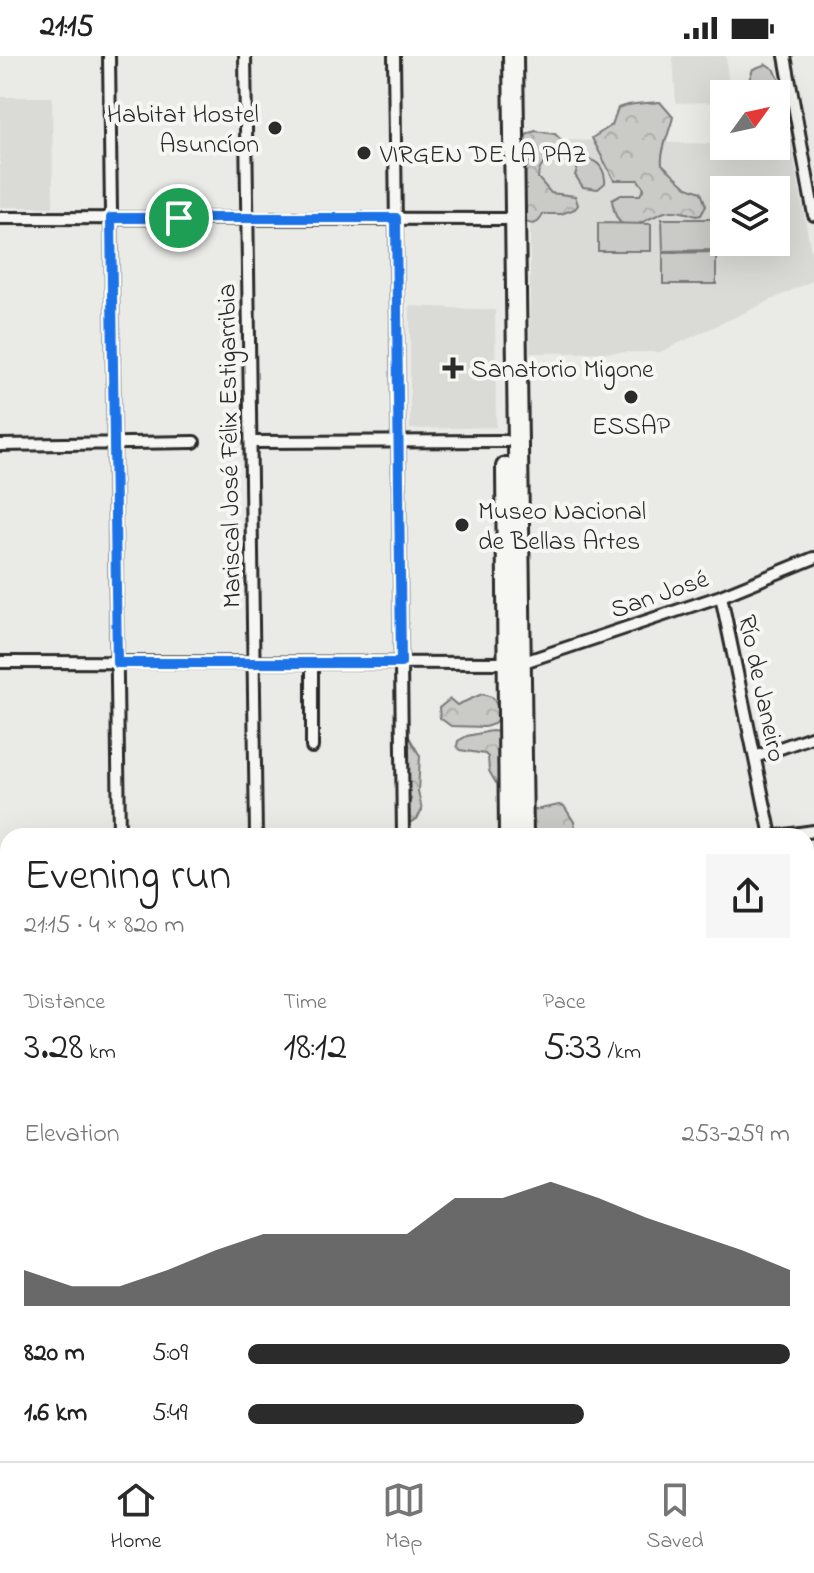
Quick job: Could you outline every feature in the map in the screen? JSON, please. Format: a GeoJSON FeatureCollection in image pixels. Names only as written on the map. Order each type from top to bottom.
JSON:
{"type":"FeatureCollection","features":[{"type":"Feature","properties":{"kind":"highway"},"geometry":{"type":"LineString","coordinates":[[504,56],[506,441],[523,828]]}},
{"type":"Feature","properties":{"kind":"highway"},"geometry":{"type":"LineString","coordinates":[[511,828],[509,793],[515,663],[517,305],[513,56]]}},
{"type":"Feature","properties":{"kind":"highway"},"geometry":{"type":"LineString","coordinates":[[505,219],[512,236],[513,291],[517,305]]}},
{"type":"Feature","properties":{"kind":"street"},"geometry":{"type":"LineString","coordinates":[[109,56],[119,828]]}},
{"type":"Feature","properties":{"kind":"street","name":"Mariscal José Félix Estigarribia"},"geometry":{"type":"LineString","coordinates":[[245,56],[256,828]]}},
{"type":"Feature","properties":{"kind":"street"},"geometry":{"type":"LineString","coordinates":[[394,56],[403,828]]}},
{"type":"Feature","properties":{"kind":"street"},"geometry":{"type":"LineString","coordinates":[[785,56],[814,215]]}},
{"type":"Feature","properties":{"kind":"street"},"geometry":{"type":"LineString","coordinates":[[0,218],[505,219]]}},
{"type":"Feature","properties":{"kind":"street"},"geometry":{"type":"LineString","coordinates":[[251,442],[506,441]]}},
{"type":"Feature","properties":{"kind":"street"},"geometry":{"type":"LineString","coordinates":[[0,445],[194,442]]}},
{"type":"Feature","properties":{"kind":"street","name":"San José"},"geometry":{"type":"LineString","coordinates":[[0,662],[515,663],[721,596],[814,558]]}},
{"type":"Feature","properties":{"kind":"street","name":"Río de Janeiro"},"geometry":{"type":"LineString","coordinates":[[721,596],[769,828]]}},
{"type":"Feature","properties":{"kind":"street"},"geometry":{"type":"LineString","coordinates":[[312,663],[312,747]]}},
{"type":"Feature","properties":{"kind":"street"},"geometry":{"type":"LineString","coordinates":[[755,757],[814,736]]}},
{"type":"Feature","properties":{"kind":"shaded area"},"geometry":{"type":"Polygon","coordinates":[[[673,56],[726,56],[728,80],[710,80],[710,102],[676,103],[673,56]]]}},
{"type":"Feature","properties":{"kind":"shaded area"},"geometry":{"type":"Polygon","coordinates":[[[0,97],[52,97],[53,207],[0,207],[0,97]]]}},
{"type":"Feature","properties":{"kind":"shaded area"},"geometry":{"type":"Polygon","coordinates":[[[530,139],[710,144],[710,160],[790,160],[791,146],[814,280],[660,352],[530,353],[530,139]]]}},
{"type":"Feature","properties":{"kind":"shaded area","name":"Sanatorio Migone"},"geometry":{"type":"Polygon","coordinates":[[[410,306],[495,310],[496,427],[410,429],[410,306]]]}},
{"type":"Feature","properties":{"kind":"green space"},"geometry":{"type":"Polygon","coordinates":[[[766,64],[775,70],[779,80],[749,80],[753,69],[766,64]]]}},
{"type":"Feature","properties":{"kind":"green space"},"geometry":{"type":"Polygon","coordinates":[[[660,102],[673,117],[662,164],[687,187],[701,192],[706,206],[701,215],[669,211],[632,226],[626,225],[615,214],[612,200],[621,195],[640,195],[644,188],[638,180],[614,180],[592,138],[612,125],[618,108],[660,102]]]}},
{"type":"Feature","properties":{"kind":"green space"},"geometry":{"type":"Polygon","coordinates":[[[535,131],[555,134],[563,146],[550,152],[538,178],[551,193],[575,196],[578,205],[561,214],[543,214],[533,224],[524,221],[523,173],[532,157],[525,145],[526,135],[535,131]]]}},
{"type":"Feature","properties":{"kind":"green space"},"geometry":{"type":"Polygon","coordinates":[[[591,160],[600,166],[605,176],[605,183],[598,189],[583,187],[575,175],[578,166],[591,160]]]}},
{"type":"Feature","properties":{"kind":"green space"},"geometry":{"type":"Polygon","coordinates":[[[662,219],[710,219],[710,250],[663,251],[662,219]]]}},
{"type":"Feature","properties":{"kind":"green space"},"geometry":{"type":"Polygon","coordinates":[[[598,223],[651,224],[651,251],[598,251],[598,223]]]}},
{"type":"Feature","properties":{"kind":"green space"},"geometry":{"type":"Polygon","coordinates":[[[710,252],[710,256],[716,256],[716,284],[663,284],[663,253],[710,252]]]}},
{"type":"Feature","properties":{"kind":"green space"},"geometry":{"type":"Polygon","coordinates":[[[482,694],[492,697],[496,703],[498,714],[494,724],[485,727],[451,726],[440,718],[439,708],[450,699],[457,705],[482,694]]]}},
{"type":"Feature","properties":{"kind":"green space"},"geometry":{"type":"Polygon","coordinates":[[[501,732],[501,785],[496,783],[489,771],[485,754],[460,750],[457,746],[458,741],[467,736],[501,732]]]}},
{"type":"Feature","properties":{"kind":"green space"},"geometry":{"type":"Polygon","coordinates":[[[409,737],[420,756],[418,791],[422,810],[417,819],[409,823],[404,815],[411,799],[407,797],[407,770],[401,747],[405,738],[409,737]]]}},
{"type":"Feature","properties":{"kind":"green space"},"geometry":{"type":"Polygon","coordinates":[[[564,806],[575,828],[526,828],[527,815],[535,810],[564,806]]]}},
{"type":"Feature","properties":{"kind":"place","name":"Habitat Hostel Asuncíon"},"geometry":{"type":"Point","coordinates":[275,128]}},
{"type":"Feature","properties":{"kind":"place","name":"VIRGEN DE LA PAZ"},"geometry":{"type":"Point","coordinates":[364,153]}},
{"type":"Feature","properties":{"kind":"place","name":"Sanatorio Migone"},"geometry":{"type":"Point","coordinates":[453,368]}},
{"type":"Feature","properties":{"kind":"place","name":"ESSAP"},"geometry":{"type":"Point","coordinates":[631,397]}},
{"type":"Feature","properties":{"kind":"place","name":"Museo Nacional de Bellas Artes"},"geometry":{"type":"Point","coordinates":[462,525]}},
{"type":"Feature","properties":{"kind":"route"},"geometry":{"type":"LineString","coordinates":[[111,218],[179,218],[396,218],[401,663],[117,663],[111,218]]}}]}
